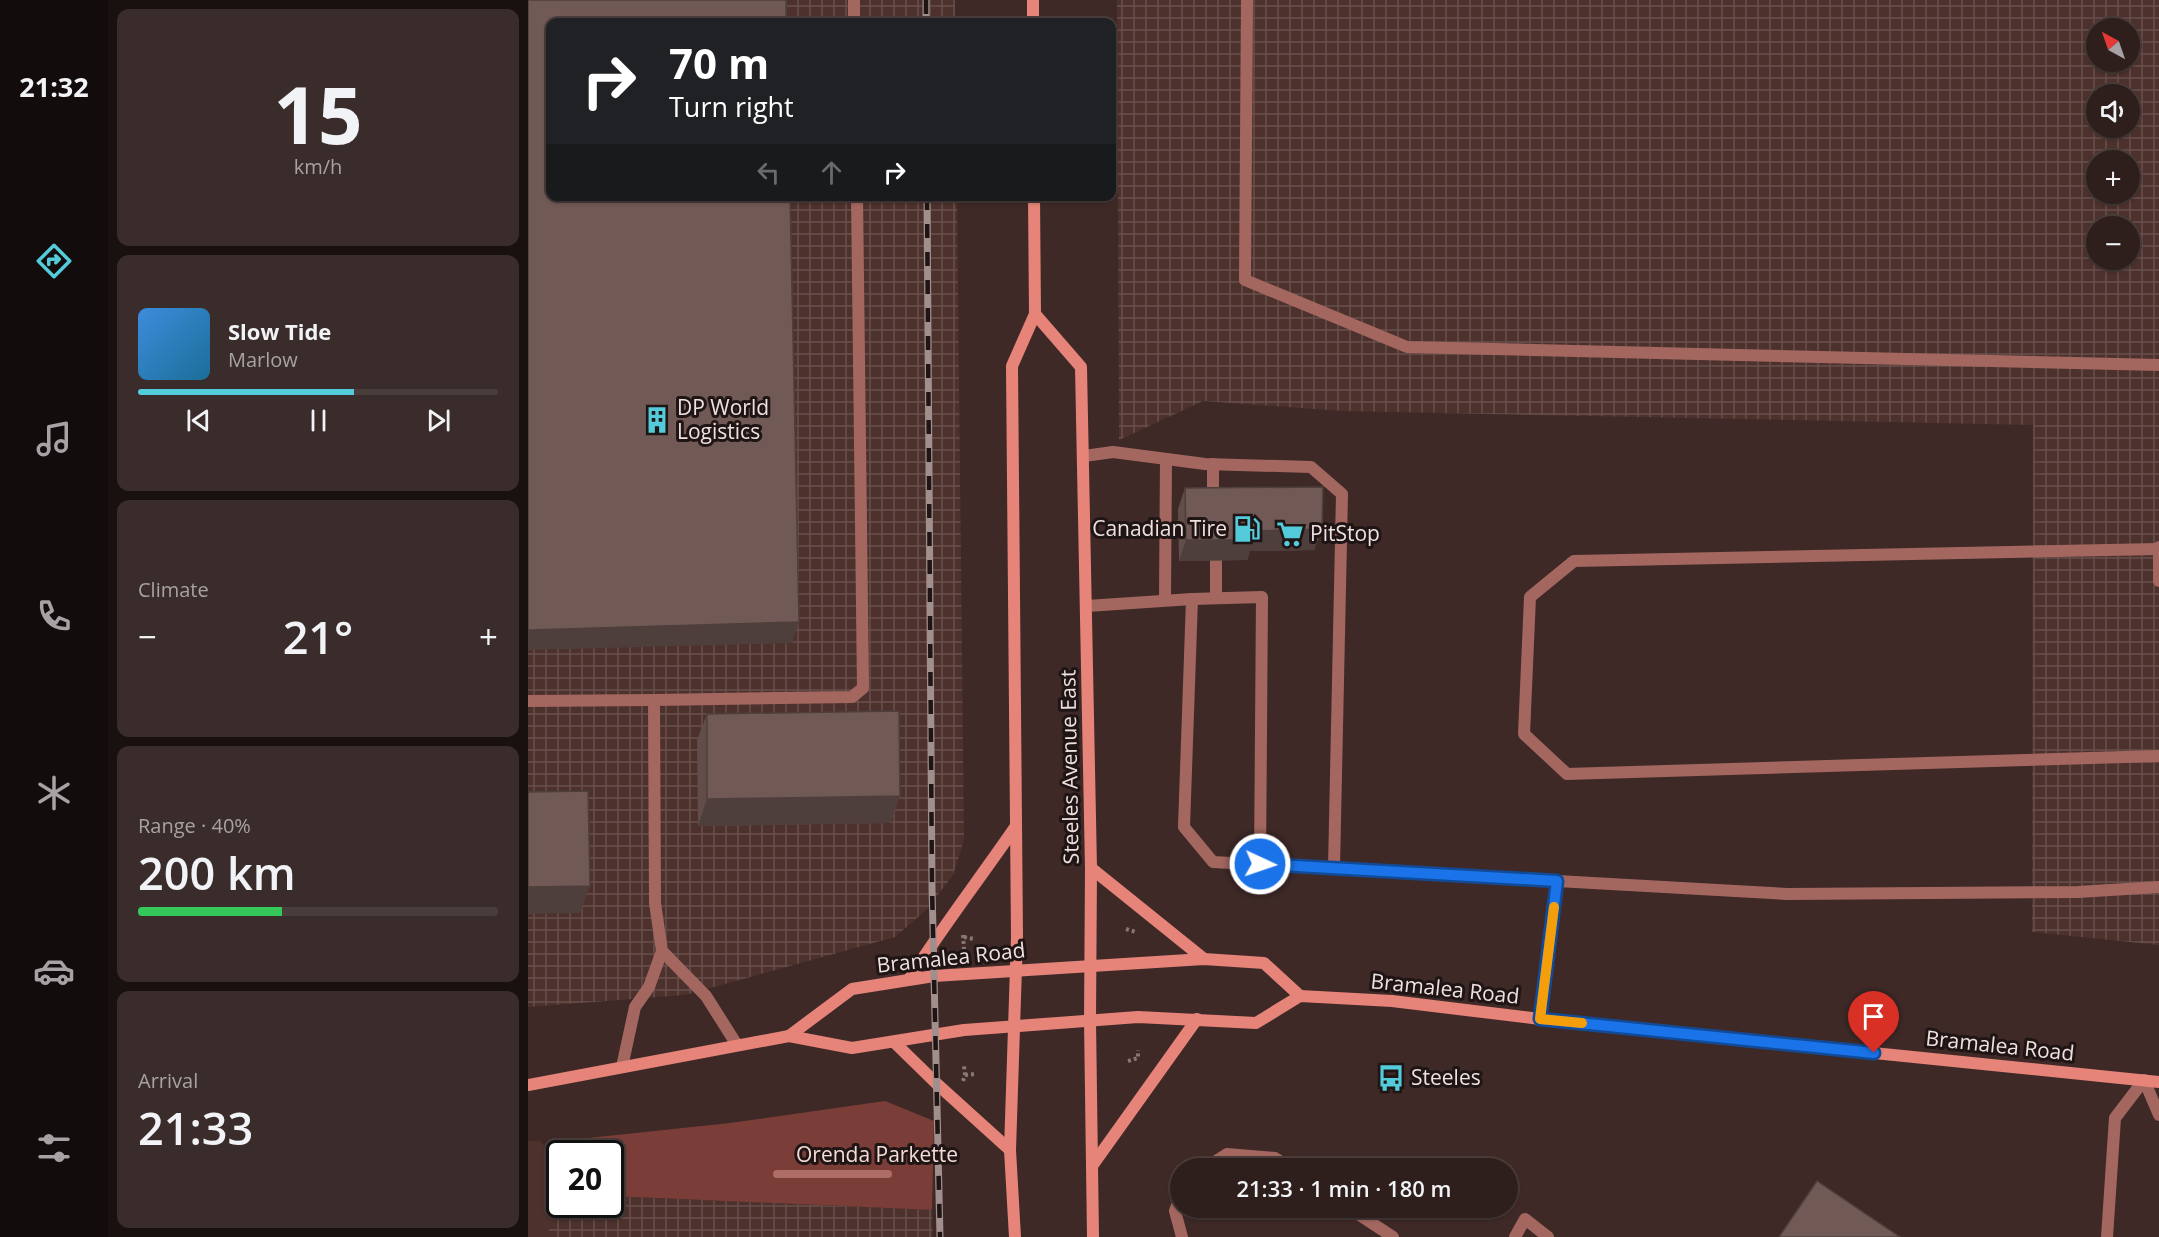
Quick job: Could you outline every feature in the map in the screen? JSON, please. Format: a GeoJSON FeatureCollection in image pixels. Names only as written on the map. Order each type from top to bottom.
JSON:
{"type":"FeatureCollection","features":[{"type":"Feature","properties":{"kind":"main road"},"geometry":{"type":"LineString","coordinates":[[1033,0],[1033,18]]}},
{"type":"Feature","properties":{"kind":"main road"},"geometry":{"type":"LineString","coordinates":[[1015,1237],[1010,1150],[1016,826],[1012,366],[1035,314],[1034,201]]}},
{"type":"Feature","properties":{"kind":"main road","name":"Steeles Avenue East"},"geometry":{"type":"LineString","coordinates":[[1035,314],[1082,367],[1091,868],[1090,1021],[1093,1237]]}},
{"type":"Feature","properties":{"kind":"main road"},"geometry":{"type":"LineString","coordinates":[[910,978],[933,941],[957,911],[1016,826]]}},
{"type":"Feature","properties":{"kind":"main road"},"geometry":{"type":"LineString","coordinates":[[1091,868],[1204,958]]}},
{"type":"Feature","properties":{"kind":"main road","name":"Bramalea Road"},"geometry":{"type":"LineString","coordinates":[[789,1036],[852,989],[910,978],[1204,958],[1264,963],[1300,996]]}},
{"type":"Feature","properties":{"kind":"main road","name":"Bramalea Road"},"geometry":{"type":"LineString","coordinates":[[528,1085],[789,1036],[852,1048],[964,1030],[1138,1017],[1256,1023],[1300,996],[1392,1001],[1540,1019],[2159,1082]]}},
{"type":"Feature","properties":{"kind":"main road"},"geometry":{"type":"LineString","coordinates":[[1092,1166],[1197,1019]]}},
{"type":"Feature","properties":{"kind":"main road"},"geometry":{"type":"LineString","coordinates":[[894,1042],[1010,1150]]}},
{"type":"Feature","properties":{"kind":"lane"},"geometry":{"type":"LineString","coordinates":[[854,0],[854,18]]}},
{"type":"Feature","properties":{"kind":"lane"},"geometry":{"type":"LineString","coordinates":[[1247,0],[1245,280],[1407,347],[2159,365]]}},
{"type":"Feature","properties":{"kind":"lane"},"geometry":{"type":"LineString","coordinates":[[528,701],[852,697],[863,688],[857,201]]}},
{"type":"Feature","properties":{"kind":"lane"},"geometry":{"type":"LineString","coordinates":[[1084,456],[1113,452],[1214,464],[1311,467],[1342,494],[1334,868]]}},
{"type":"Feature","properties":{"kind":"lane"},"geometry":{"type":"LineString","coordinates":[[1166,459],[1166,600]]}},
{"type":"Feature","properties":{"kind":"lane"},"geometry":{"type":"LineString","coordinates":[[1213,509],[1214,464]]}},
{"type":"Feature","properties":{"kind":"lane"},"geometry":{"type":"LineString","coordinates":[[2159,581],[2158,548],[1574,561],[1530,597],[1524,734],[1567,774],[2159,756]]}},
{"type":"Feature","properties":{"kind":"lane"},"geometry":{"type":"LineString","coordinates":[[1216,561],[1216,598]]}},
{"type":"Feature","properties":{"kind":"lane"},"geometry":{"type":"LineString","coordinates":[[1087,606],[1166,600],[1262,597],[1260,864]]}},
{"type":"Feature","properties":{"kind":"lane"},"geometry":{"type":"LineString","coordinates":[[1192,599],[1184,827],[1213,862],[1787,894],[2078,892],[2159,886]]}},
{"type":"Feature","properties":{"kind":"lane"},"geometry":{"type":"LineString","coordinates":[[622,1067],[635,1006],[648,987],[662,951],[655,903],[654,700]]}},
{"type":"Feature","properties":{"kind":"lane"},"geometry":{"type":"LineString","coordinates":[[1540,1019],[1557,881]]}},
{"type":"Feature","properties":{"kind":"lane"},"geometry":{"type":"LineString","coordinates":[[662,951],[706,996],[737,1045]]}},
{"type":"Feature","properties":{"kind":"lane"},"geometry":{"type":"LineString","coordinates":[[2107,1237],[2115,1118],[2144,1080],[2159,1115]]}},
{"type":"Feature","properties":{"kind":"lane"},"geometry":{"type":"LineString","coordinates":[[1221,1158],[1227,1154],[1275,1158]]}},
{"type":"Feature","properties":{"kind":"lane"},"geometry":{"type":"LineString","coordinates":[[1177,1218],[1182,1237]]}},
{"type":"Feature","properties":{"kind":"lane"},"geometry":{"type":"LineString","coordinates":[[1364,1218],[1393,1237]]}},
{"type":"Feature","properties":{"kind":"lane"},"geometry":{"type":"LineString","coordinates":[[1515,1237],[1525,1219],[1548,1237]]}},
{"type":"Feature","properties":{"kind":"path"},"geometry":{"type":"LineString","coordinates":[[1137,933],[1138,941]]}},
{"type":"Feature","properties":{"kind":"path"},"geometry":{"type":"LineString","coordinates":[[964,937],[974,939]]}},
{"type":"Feature","properties":{"kind":"path"},"geometry":{"type":"LineString","coordinates":[[1128,1061],[1138,1058],[1138,1050]]}},
{"type":"Feature","properties":{"kind":"path"},"geometry":{"type":"LineString","coordinates":[[962,1082],[965,1075],[964,1066]]}},
{"type":"Feature","properties":{"kind":"path"},"geometry":{"type":"LineString","coordinates":[[965,1075],[975,1074]]}},
{"type":"Feature","properties":{"kind":"shaded area"},"geometry":{"type":"Polygon","coordinates":[[[528,0],[955,0],[955,18],[546,18],[546,201],[957,201],[964,840],[953,875],[926,910],[895,937],[685,995],[528,1007],[528,0]]]}},
{"type":"Feature","properties":{"kind":"shaded area"},"geometry":{"type":"Polygon","coordinates":[[[1117,0],[2159,0],[2159,945],[2032,932],[2033,425],[1342,411],[1203,401],[1119,440],[1117,0]]]}},
{"type":"Feature","properties":{"kind":"shaded area"},"geometry":{"type":"Polygon","coordinates":[[[528,1141],[540,1141],[546,1147],[546,1218],[549,1218],[549,1237],[528,1237],[528,1141]]]}},
{"type":"Feature","properties":{"kind":"shaded area"},"geometry":{"type":"Polygon","coordinates":[[[624,1197],[932,1210],[933,1237],[549,1237],[549,1218],[624,1218],[624,1197]]]}},
{"type":"Feature","properties":{"kind":"green space","name":"Orenda Parkette"},"geometry":{"type":"Polygon","coordinates":[[[885,1101],[934,1121],[932,1210],[624,1197],[624,1140],[579,1140],[730,1123],[885,1101]]]}},
{"type":"Feature","properties":{"kind":"building","name":"DP World Logistics"},"geometry":{"type":"Polygon","coordinates":[[[528,0],[786,0],[786,18],[546,18],[546,201],[790,201],[799,622],[528,630],[528,0]]]}},
{"type":"Feature","properties":{"kind":"building"},"geometry":{"type":"Polygon","coordinates":[[[1323,487],[1322,529],[1254,531],[1254,540],[1186,540],[1185,488],[1323,487]]]}},
{"type":"Feature","properties":{"kind":"building"},"geometry":{"type":"Polygon","coordinates":[[[899,711],[900,796],[707,799],[707,714],[899,711]]]}},
{"type":"Feature","properties":{"kind":"building"},"geometry":{"type":"Polygon","coordinates":[[[588,791],[590,886],[528,887],[528,792],[588,791]]]}},
{"type":"Feature","properties":{"kind":"building"},"geometry":{"type":"Polygon","coordinates":[[[1817,1181],[1900,1237],[1779,1237],[1817,1181]]]}},
{"type":"Feature","properties":{"kind":"waterway"},"geometry":{"type":"LineString","coordinates":[[777,1174],[888,1174]]}},
{"type":"Feature","properties":{"kind":"railway"},"geometry":{"type":"LineString","coordinates":[[926,0],[926,18]]}},
{"type":"Feature","properties":{"kind":"railway"},"geometry":{"type":"LineString","coordinates":[[927,201],[932,887],[940,1237]]}},
{"type":"Feature","properties":{"kind":"slow traffic"},"geometry":{"type":"LineString","coordinates":[[1554,907],[1540,1019],[1582,1023]]}},
{"type":"Feature","properties":{"kind":"place","name":"DP World Logistics"},"geometry":{"type":"Point","coordinates":[657,420]}},
{"type":"Feature","properties":{"kind":"place","name":"Canadian Tire"},"geometry":{"type":"Point","coordinates":[1247,529]}},
{"type":"Feature","properties":{"kind":"place","name":"PitStop"},"geometry":{"type":"Point","coordinates":[1290,534]}},
{"type":"Feature","properties":{"kind":"place","name":"Steeles"},"geometry":{"type":"Point","coordinates":[1391,1078]}},
{"type":"Feature","properties":{"kind":"route"},"geometry":{"type":"LineString","coordinates":[[1260,864],[1557,881],[1540,1019],[1874,1053]]}}]}
